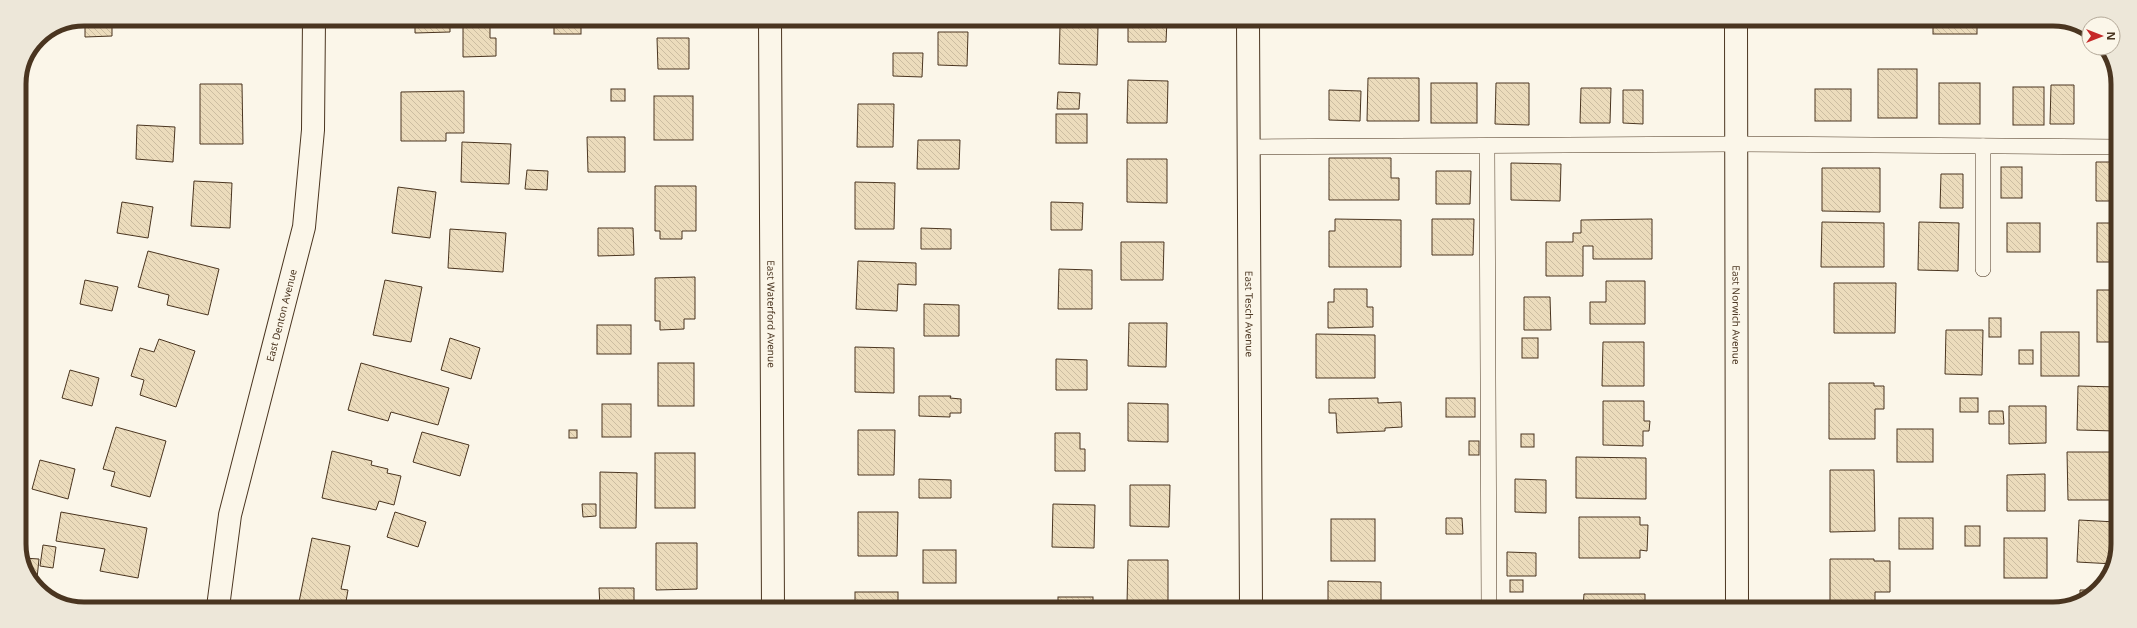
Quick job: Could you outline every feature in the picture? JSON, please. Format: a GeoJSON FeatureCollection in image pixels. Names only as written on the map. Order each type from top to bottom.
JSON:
{"type":"FeatureCollection","features":[{"type":"Feature","properties":{"kind":"street","name":"East Denton Avenue"},"geometry":{"type":"LineString","coordinates":[[219,602],[230,515],[304,227],[313,130],[314,26]]}},
{"type":"Feature","properties":{"kind":"street","name":"East Waterford Avenue"},"geometry":{"type":"LineString","coordinates":[[770,26],[773,602]]}},
{"type":"Feature","properties":{"kind":"street","name":"East Tesch Avenue"},"geometry":{"type":"LineString","coordinates":[[1248,26],[1251,602]]}},
{"type":"Feature","properties":{"kind":"street","name":"East Norwich Avenue"},"geometry":{"type":"LineString","coordinates":[[1736,26],[1737,602]]}},
{"type":"Feature","properties":{"kind":"lane"},"geometry":{"type":"LineString","coordinates":[[1248,147],[1735,144],[2111,147]]}},
{"type":"Feature","properties":{"kind":"lane"},"geometry":{"type":"LineString","coordinates":[[1488,146],[1489,602]]}},
{"type":"Feature","properties":{"kind":"lane"},"geometry":{"type":"LineString","coordinates":[[1983,146],[1983,269]]}},
{"type":"Feature","properties":{"kind":"building"},"geometry":{"type":"Polygon","coordinates":[[[85,26],[112,26],[112,36],[85,37],[85,26]]]}},
{"type":"Feature","properties":{"kind":"building"},"geometry":{"type":"Polygon","coordinates":[[[415,26],[450,26],[450,32],[415,33],[415,26]]]}},
{"type":"Feature","properties":{"kind":"building"},"geometry":{"type":"Polygon","coordinates":[[[463,26],[490,26],[490,38],[496,38],[496,56],[463,57],[463,26]]]}},
{"type":"Feature","properties":{"kind":"building"},"geometry":{"type":"Polygon","coordinates":[[[554,26],[581,26],[581,34],[554,34],[554,26]]]}},
{"type":"Feature","properties":{"kind":"building"},"geometry":{"type":"Polygon","coordinates":[[[1060,26],[1098,27],[1097,65],[1059,64],[1060,26]]]}},
{"type":"Feature","properties":{"kind":"building"},"geometry":{"type":"Polygon","coordinates":[[[1128,26],[1167,26],[1166,42],[1128,42],[1128,26]]]}},
{"type":"Feature","properties":{"kind":"building"},"geometry":{"type":"Polygon","coordinates":[[[1933,26],[1977,26],[1977,34],[1933,34],[1933,26]]]}},
{"type":"Feature","properties":{"kind":"building"},"geometry":{"type":"Polygon","coordinates":[[[938,32],[968,32],[967,66],[938,65],[938,32]]]}},
{"type":"Feature","properties":{"kind":"building"},"geometry":{"type":"Polygon","coordinates":[[[657,38],[689,38],[689,69],[658,69],[657,38]]]}},
{"type":"Feature","properties":{"kind":"building"},"geometry":{"type":"Polygon","coordinates":[[[893,53],[923,53],[922,77],[893,76],[893,53]]]}},
{"type":"Feature","properties":{"kind":"building"},"geometry":{"type":"Polygon","coordinates":[[[1878,69],[1917,69],[1917,118],[1878,118],[1878,69]]]}},
{"type":"Feature","properties":{"kind":"building"},"geometry":{"type":"Polygon","coordinates":[[[1368,78],[1419,78],[1419,121],[1367,121],[1368,78]]]}},
{"type":"Feature","properties":{"kind":"building"},"geometry":{"type":"Polygon","coordinates":[[[1128,80],[1168,81],[1167,123],[1127,123],[1128,80]]]}},
{"type":"Feature","properties":{"kind":"building"},"geometry":{"type":"Polygon","coordinates":[[[1431,83],[1477,83],[1477,123],[1431,123],[1431,83]]]}},
{"type":"Feature","properties":{"kind":"building"},"geometry":{"type":"Polygon","coordinates":[[[1496,83],[1529,83],[1529,125],[1495,124],[1496,83]]]}},
{"type":"Feature","properties":{"kind":"building"},"geometry":{"type":"Polygon","coordinates":[[[1939,83],[1980,83],[1980,124],[1939,124],[1939,83]]]}},
{"type":"Feature","properties":{"kind":"building"},"geometry":{"type":"Polygon","coordinates":[[[200,84],[242,84],[243,144],[200,144],[200,84]]]}},
{"type":"Feature","properties":{"kind":"building"},"geometry":{"type":"Polygon","coordinates":[[[2051,85],[2074,85],[2074,124],[2050,124],[2051,85]]]}},
{"type":"Feature","properties":{"kind":"building"},"geometry":{"type":"Polygon","coordinates":[[[2013,87],[2044,87],[2044,125],[2013,125],[2013,87]]]}},
{"type":"Feature","properties":{"kind":"building"},"geometry":{"type":"Polygon","coordinates":[[[1581,88],[1611,88],[1610,123],[1580,123],[1581,88]]]}},
{"type":"Feature","properties":{"kind":"building"},"geometry":{"type":"Polygon","coordinates":[[[611,89],[625,89],[625,101],[611,101],[611,89]]]}},
{"type":"Feature","properties":{"kind":"building"},"geometry":{"type":"Polygon","coordinates":[[[1815,89],[1851,89],[1851,121],[1815,121],[1815,89]]]}},
{"type":"Feature","properties":{"kind":"building"},"geometry":{"type":"Polygon","coordinates":[[[1329,90],[1361,91],[1360,121],[1329,120],[1329,90]]]}},
{"type":"Feature","properties":{"kind":"building"},"geometry":{"type":"Polygon","coordinates":[[[1623,90],[1643,90],[1643,124],[1623,123],[1623,90]]]}},
{"type":"Feature","properties":{"kind":"building"},"geometry":{"type":"Polygon","coordinates":[[[464,91],[464,133],[446,133],[446,141],[401,141],[401,92],[464,91]]]}},
{"type":"Feature","properties":{"kind":"building"},"geometry":{"type":"Polygon","coordinates":[[[1058,92],[1080,93],[1079,109],[1057,109],[1058,92]]]}},
{"type":"Feature","properties":{"kind":"building"},"geometry":{"type":"Polygon","coordinates":[[[654,96],[693,96],[693,140],[654,140],[654,96]]]}},
{"type":"Feature","properties":{"kind":"building"},"geometry":{"type":"Polygon","coordinates":[[[858,104],[894,104],[893,147],[857,147],[858,104]]]}},
{"type":"Feature","properties":{"kind":"building"},"geometry":{"type":"Polygon","coordinates":[[[1056,114],[1087,114],[1087,143],[1056,143],[1056,114]]]}},
{"type":"Feature","properties":{"kind":"building"},"geometry":{"type":"Polygon","coordinates":[[[137,125],[175,127],[173,162],[136,159],[137,125]]]}},
{"type":"Feature","properties":{"kind":"building"},"geometry":{"type":"Polygon","coordinates":[[[587,137],[625,137],[625,172],[588,172],[587,137]]]}},
{"type":"Feature","properties":{"kind":"building"},"geometry":{"type":"Polygon","coordinates":[[[918,140],[960,140],[959,169],[917,169],[918,140]]]}},
{"type":"Feature","properties":{"kind":"building"},"geometry":{"type":"Polygon","coordinates":[[[462,142],[511,144],[509,184],[461,182],[462,142]]]}},
{"type":"Feature","properties":{"kind":"building"},"geometry":{"type":"Polygon","coordinates":[[[1329,158],[1391,158],[1391,178],[1399,178],[1399,200],[1329,200],[1329,158]]]}},
{"type":"Feature","properties":{"kind":"building"},"geometry":{"type":"Polygon","coordinates":[[[1127,159],[1167,159],[1167,203],[1127,202],[1127,159]]]}},
{"type":"Feature","properties":{"kind":"building"},"geometry":{"type":"Polygon","coordinates":[[[2096,162],[2111,162],[2111,201],[2096,201],[2096,162]]]}},
{"type":"Feature","properties":{"kind":"building"},"geometry":{"type":"Polygon","coordinates":[[[1511,163],[1561,164],[1560,201],[1511,200],[1511,163]]]}},
{"type":"Feature","properties":{"kind":"building"},"geometry":{"type":"Polygon","coordinates":[[[2001,167],[2022,167],[2022,198],[2001,198],[2001,167]]]}},
{"type":"Feature","properties":{"kind":"building"},"geometry":{"type":"Polygon","coordinates":[[[1822,168],[1880,168],[1880,212],[1822,211],[1822,168]]]}},
{"type":"Feature","properties":{"kind":"building"},"geometry":{"type":"Polygon","coordinates":[[[527,170],[548,171],[547,190],[525,189],[527,170]]]}},
{"type":"Feature","properties":{"kind":"building"},"geometry":{"type":"Polygon","coordinates":[[[1436,171],[1471,171],[1470,204],[1436,204],[1436,171]]]}},
{"type":"Feature","properties":{"kind":"building"},"geometry":{"type":"Polygon","coordinates":[[[1941,174],[1963,174],[1963,208],[1940,208],[1941,174]]]}},
{"type":"Feature","properties":{"kind":"building"},"geometry":{"type":"Polygon","coordinates":[[[194,181],[232,183],[230,228],[191,226],[194,181]]]}},
{"type":"Feature","properties":{"kind":"building"},"geometry":{"type":"Polygon","coordinates":[[[855,182],[895,183],[894,229],[855,229],[855,182]]]}},
{"type":"Feature","properties":{"kind":"building"},"geometry":{"type":"Polygon","coordinates":[[[655,186],[696,186],[696,231],[682,231],[682,239],[660,239],[660,231],[655,231],[655,186]]]}},
{"type":"Feature","properties":{"kind":"building"},"geometry":{"type":"Polygon","coordinates":[[[398,187],[436,192],[430,238],[392,233],[398,187]]]}},
{"type":"Feature","properties":{"kind":"building"},"geometry":{"type":"Polygon","coordinates":[[[122,202],[153,207],[148,238],[117,233],[122,202]]]}},
{"type":"Feature","properties":{"kind":"building"},"geometry":{"type":"Polygon","coordinates":[[[1051,202],[1083,203],[1082,230],[1051,230],[1051,202]]]}},
{"type":"Feature","properties":{"kind":"building"},"geometry":{"type":"Polygon","coordinates":[[[1335,219],[1401,220],[1401,267],[1329,267],[1329,231],[1335,231],[1335,219]]]}},
{"type":"Feature","properties":{"kind":"building"},"geometry":{"type":"Polygon","coordinates":[[[1432,219],[1474,219],[1473,255],[1432,255],[1432,219]]]}},
{"type":"Feature","properties":{"kind":"building"},"geometry":{"type":"Polygon","coordinates":[[[1652,219],[1652,259],[1593,259],[1593,246],[1583,246],[1583,276],[1546,276],[1546,242],[1573,242],[1573,233],[1581,233],[1581,220],[1652,219]]]}},
{"type":"Feature","properties":{"kind":"building"},"geometry":{"type":"Polygon","coordinates":[[[1822,222],[1884,223],[1884,267],[1821,267],[1822,222]]]}},
{"type":"Feature","properties":{"kind":"building"},"geometry":{"type":"Polygon","coordinates":[[[1919,222],[1959,223],[1958,271],[1918,270],[1919,222]]]}},
{"type":"Feature","properties":{"kind":"building"},"geometry":{"type":"Polygon","coordinates":[[[2007,223],[2040,223],[2040,252],[2007,252],[2007,223]]]}},
{"type":"Feature","properties":{"kind":"building"},"geometry":{"type":"Polygon","coordinates":[[[2097,223],[2111,223],[2111,262],[2097,262],[2097,223]]]}},
{"type":"Feature","properties":{"kind":"building"},"geometry":{"type":"Polygon","coordinates":[[[598,228],[633,228],[634,255],[598,256],[598,228]]]}},
{"type":"Feature","properties":{"kind":"building"},"geometry":{"type":"Polygon","coordinates":[[[921,228],[951,229],[951,249],[921,249],[921,228]]]}},
{"type":"Feature","properties":{"kind":"building"},"geometry":{"type":"Polygon","coordinates":[[[450,229],[506,233],[503,272],[448,268],[450,229]]]}},
{"type":"Feature","properties":{"kind":"building"},"geometry":{"type":"Polygon","coordinates":[[[1121,242],[1164,242],[1163,280],[1121,280],[1121,242]]]}},
{"type":"Feature","properties":{"kind":"building"},"geometry":{"type":"Polygon","coordinates":[[[148,251],[219,269],[208,315],[167,305],[169,295],[138,287],[148,251]]]}},
{"type":"Feature","properties":{"kind":"building"},"geometry":{"type":"Polygon","coordinates":[[[858,261],[916,263],[916,285],[898,284],[897,311],[856,309],[858,261]]]}},
{"type":"Feature","properties":{"kind":"building"},"geometry":{"type":"Polygon","coordinates":[[[1059,269],[1092,270],[1092,309],[1058,309],[1059,269]]]}},
{"type":"Feature","properties":{"kind":"building"},"geometry":{"type":"Polygon","coordinates":[[[695,277],[695,319],[684,319],[684,329],[660,330],[660,321],[655,321],[655,278],[695,277]]]}},
{"type":"Feature","properties":{"kind":"building"},"geometry":{"type":"Polygon","coordinates":[[[85,280],[118,287],[112,311],[80,304],[85,280]]]}},
{"type":"Feature","properties":{"kind":"building"},"geometry":{"type":"Polygon","coordinates":[[[385,280],[422,287],[411,342],[373,335],[385,280]]]}},
{"type":"Feature","properties":{"kind":"building"},"geometry":{"type":"Polygon","coordinates":[[[1606,281],[1645,281],[1645,324],[1590,324],[1590,302],[1606,302],[1606,281]]]}},
{"type":"Feature","properties":{"kind":"building"},"geometry":{"type":"Polygon","coordinates":[[[1834,283],[1896,283],[1895,333],[1834,333],[1834,283]]]}},
{"type":"Feature","properties":{"kind":"building"},"geometry":{"type":"Polygon","coordinates":[[[1334,289],[1367,289],[1367,307],[1373,307],[1373,327],[1328,328],[1328,302],[1334,302],[1334,289]]]}},
{"type":"Feature","properties":{"kind":"building"},"geometry":{"type":"Polygon","coordinates":[[[2097,290],[2111,290],[2111,342],[2097,342],[2097,290]]]}},
{"type":"Feature","properties":{"kind":"building"},"geometry":{"type":"Polygon","coordinates":[[[1524,297],[1550,297],[1551,330],[1524,330],[1524,297]]]}},
{"type":"Feature","properties":{"kind":"building"},"geometry":{"type":"Polygon","coordinates":[[[924,304],[959,305],[959,336],[924,336],[924,304]]]}},
{"type":"Feature","properties":{"kind":"building"},"geometry":{"type":"Polygon","coordinates":[[[1989,318],[2001,318],[2001,337],[1989,337],[1989,318]]]}},
{"type":"Feature","properties":{"kind":"building"},"geometry":{"type":"Polygon","coordinates":[[[1129,323],[1167,323],[1166,367],[1128,366],[1129,323]]]}},
{"type":"Feature","properties":{"kind":"building"},"geometry":{"type":"Polygon","coordinates":[[[597,325],[631,325],[631,354],[597,354],[597,325]]]}},
{"type":"Feature","properties":{"kind":"building"},"geometry":{"type":"Polygon","coordinates":[[[1946,330],[1983,330],[1982,375],[1945,374],[1946,330]]]}},
{"type":"Feature","properties":{"kind":"building"},"geometry":{"type":"Polygon","coordinates":[[[2041,332],[2079,332],[2079,376],[2041,376],[2041,332]]]}},
{"type":"Feature","properties":{"kind":"building"},"geometry":{"type":"Polygon","coordinates":[[[1316,334],[1375,335],[1375,378],[1316,378],[1316,334]]]}},
{"type":"Feature","properties":{"kind":"building"},"geometry":{"type":"Polygon","coordinates":[[[450,338],[480,348],[471,379],[441,370],[450,338]]]}},
{"type":"Feature","properties":{"kind":"building"},"geometry":{"type":"Polygon","coordinates":[[[1522,338],[1538,338],[1538,358],[1522,358],[1522,338]]]}},
{"type":"Feature","properties":{"kind":"building"},"geometry":{"type":"Polygon","coordinates":[[[159,339],[195,351],[176,407],[140,395],[144,380],[131,376],[140,348],[154,352],[159,339]]]}},
{"type":"Feature","properties":{"kind":"building"},"geometry":{"type":"Polygon","coordinates":[[[1603,342],[1644,342],[1644,386],[1602,386],[1603,342]]]}},
{"type":"Feature","properties":{"kind":"building"},"geometry":{"type":"Polygon","coordinates":[[[855,347],[894,348],[894,393],[855,392],[855,347]]]}},
{"type":"Feature","properties":{"kind":"building"},"geometry":{"type":"Polygon","coordinates":[[[2019,350],[2033,350],[2033,364],[2019,364],[2019,350]]]}},
{"type":"Feature","properties":{"kind":"building"},"geometry":{"type":"Polygon","coordinates":[[[1056,359],[1087,360],[1087,390],[1056,390],[1056,359]]]}},
{"type":"Feature","properties":{"kind":"building"},"geometry":{"type":"Polygon","coordinates":[[[361,363],[449,388],[438,425],[391,412],[388,421],[348,410],[361,363]]]}},
{"type":"Feature","properties":{"kind":"building"},"geometry":{"type":"Polygon","coordinates":[[[658,363],[694,363],[694,406],[658,406],[658,363]]]}},
{"type":"Feature","properties":{"kind":"building"},"geometry":{"type":"Polygon","coordinates":[[[70,370],[99,378],[92,406],[62,398],[70,370]]]}},
{"type":"Feature","properties":{"kind":"building"},"geometry":{"type":"Polygon","coordinates":[[[1829,383],[1874,383],[1874,386],[1884,386],[1884,409],[1875,409],[1875,439],[1829,439],[1829,383]]]}},
{"type":"Feature","properties":{"kind":"building"},"geometry":{"type":"Polygon","coordinates":[[[2078,386],[2111,387],[2111,431],[2077,430],[2078,386]]]}},
{"type":"Feature","properties":{"kind":"building"},"geometry":{"type":"Polygon","coordinates":[[[919,396],[951,396],[950,398],[961,399],[961,413],[950,413],[950,417],[919,416],[919,396]]]}},
{"type":"Feature","properties":{"kind":"building"},"geometry":{"type":"Polygon","coordinates":[[[1378,398],[1378,403],[1401,402],[1402,427],[1385,428],[1385,431],[1337,433],[1336,413],[1329,413],[1329,399],[1378,398]]]}},
{"type":"Feature","properties":{"kind":"building"},"geometry":{"type":"Polygon","coordinates":[[[1446,398],[1475,398],[1475,417],[1446,417],[1446,398]]]}},
{"type":"Feature","properties":{"kind":"building"},"geometry":{"type":"Polygon","coordinates":[[[1960,398],[1978,398],[1978,412],[1960,412],[1960,398]]]}},
{"type":"Feature","properties":{"kind":"building"},"geometry":{"type":"Polygon","coordinates":[[[1603,401],[1644,401],[1644,421],[1650,421],[1649,431],[1643,431],[1643,446],[1603,445],[1603,401]]]}},
{"type":"Feature","properties":{"kind":"building"},"geometry":{"type":"Polygon","coordinates":[[[1128,403],[1168,404],[1168,442],[1128,441],[1128,403]]]}},
{"type":"Feature","properties":{"kind":"building"},"geometry":{"type":"Polygon","coordinates":[[[602,404],[631,404],[631,437],[602,437],[602,404]]]}},
{"type":"Feature","properties":{"kind":"building"},"geometry":{"type":"Polygon","coordinates":[[[2009,406],[2046,406],[2046,443],[2009,444],[2009,406]]]}},
{"type":"Feature","properties":{"kind":"building"},"geometry":{"type":"Polygon","coordinates":[[[1989,411],[2003,411],[2004,424],[1989,424],[1989,411]]]}},
{"type":"Feature","properties":{"kind":"building"},"geometry":{"type":"Polygon","coordinates":[[[116,427],[166,441],[150,497],[111,486],[115,472],[103,469],[116,427]]]}},
{"type":"Feature","properties":{"kind":"building"},"geometry":{"type":"Polygon","coordinates":[[[1897,429],[1933,429],[1933,462],[1897,462],[1897,429]]]}},
{"type":"Feature","properties":{"kind":"building"},"geometry":{"type":"Polygon","coordinates":[[[569,430],[577,430],[577,438],[569,438],[569,430]]]}},
{"type":"Feature","properties":{"kind":"building"},"geometry":{"type":"Polygon","coordinates":[[[858,430],[895,430],[894,475],[858,475],[858,430]]]}},
{"type":"Feature","properties":{"kind":"building"},"geometry":{"type":"Polygon","coordinates":[[[422,432],[469,445],[460,476],[413,462],[422,432]]]}},
{"type":"Feature","properties":{"kind":"building"},"geometry":{"type":"Polygon","coordinates":[[[1055,433],[1080,433],[1080,449],[1085,449],[1085,471],[1055,471],[1055,433]]]}},
{"type":"Feature","properties":{"kind":"building"},"geometry":{"type":"Polygon","coordinates":[[[1521,434],[1534,434],[1534,447],[1521,447],[1521,434]]]}},
{"type":"Feature","properties":{"kind":"building"},"geometry":{"type":"Polygon","coordinates":[[[1469,441],[1479,441],[1479,455],[1469,455],[1469,441]]]}},
{"type":"Feature","properties":{"kind":"building"},"geometry":{"type":"Polygon","coordinates":[[[332,451],[372,461],[371,465],[388,469],[387,473],[401,476],[394,505],[379,501],[376,510],[322,498],[332,451]]]}},
{"type":"Feature","properties":{"kind":"building"},"geometry":{"type":"Polygon","coordinates":[[[2067,452],[2111,452],[2111,500],[2068,500],[2067,452]]]}},
{"type":"Feature","properties":{"kind":"building"},"geometry":{"type":"Polygon","coordinates":[[[655,453],[695,453],[695,508],[655,508],[655,453]]]}},
{"type":"Feature","properties":{"kind":"building"},"geometry":{"type":"Polygon","coordinates":[[[1576,457],[1646,458],[1646,499],[1576,498],[1576,457]]]}},
{"type":"Feature","properties":{"kind":"building"},"geometry":{"type":"Polygon","coordinates":[[[40,460],[75,469],[68,499],[32,489],[40,460]]]}},
{"type":"Feature","properties":{"kind":"building"},"geometry":{"type":"Polygon","coordinates":[[[1830,470],[1874,470],[1875,531],[1830,532],[1830,470]]]}},
{"type":"Feature","properties":{"kind":"building"},"geometry":{"type":"Polygon","coordinates":[[[600,472],[637,473],[636,528],[600,528],[600,472]]]}},
{"type":"Feature","properties":{"kind":"building"},"geometry":{"type":"Polygon","coordinates":[[[2045,474],[2045,511],[2007,511],[2007,475],[2045,474]]]}},
{"type":"Feature","properties":{"kind":"building"},"geometry":{"type":"Polygon","coordinates":[[[919,479],[951,480],[951,498],[919,498],[919,479]]]}},
{"type":"Feature","properties":{"kind":"building"},"geometry":{"type":"Polygon","coordinates":[[[1515,479],[1546,480],[1546,513],[1515,512],[1515,479]]]}},
{"type":"Feature","properties":{"kind":"building"},"geometry":{"type":"Polygon","coordinates":[[[1130,485],[1170,485],[1169,527],[1130,526],[1130,485]]]}},
{"type":"Feature","properties":{"kind":"building"},"geometry":{"type":"Polygon","coordinates":[[[582,504],[596,504],[596,516],[583,517],[582,504]]]}},
{"type":"Feature","properties":{"kind":"building"},"geometry":{"type":"Polygon","coordinates":[[[1053,504],[1095,505],[1094,548],[1052,547],[1053,504]]]}},
{"type":"Feature","properties":{"kind":"building"},"geometry":{"type":"Polygon","coordinates":[[[61,512],[147,528],[138,578],[100,571],[105,549],[56,541],[61,512]]]}},
{"type":"Feature","properties":{"kind":"building"},"geometry":{"type":"Polygon","coordinates":[[[395,512],[426,522],[418,547],[387,537],[395,512]]]}},
{"type":"Feature","properties":{"kind":"building"},"geometry":{"type":"Polygon","coordinates":[[[858,512],[898,512],[897,556],[858,556],[858,512]]]}},
{"type":"Feature","properties":{"kind":"building"},"geometry":{"type":"Polygon","coordinates":[[[1579,517],[1640,517],[1640,525],[1648,525],[1647,551],[1640,550],[1640,558],[1579,558],[1579,517]]]}},
{"type":"Feature","properties":{"kind":"building"},"geometry":{"type":"Polygon","coordinates":[[[1446,518],[1462,518],[1463,534],[1446,534],[1446,518]]]}},
{"type":"Feature","properties":{"kind":"building"},"geometry":{"type":"Polygon","coordinates":[[[1899,518],[1933,518],[1933,549],[1899,549],[1899,518]]]}},
{"type":"Feature","properties":{"kind":"building"},"geometry":{"type":"Polygon","coordinates":[[[1331,519],[1375,519],[1375,561],[1331,561],[1331,519]]]}},
{"type":"Feature","properties":{"kind":"building"},"geometry":{"type":"Polygon","coordinates":[[[2079,520],[2111,522],[2111,552],[2108,564],[2077,562],[2079,520]]]}},
{"type":"Feature","properties":{"kind":"building"},"geometry":{"type":"Polygon","coordinates":[[[1965,526],[1980,526],[1980,546],[1965,546],[1965,526]]]}},
{"type":"Feature","properties":{"kind":"building"},"geometry":{"type":"Polygon","coordinates":[[[312,538],[350,546],[341,589],[348,590],[346,602],[299,602],[312,538]]]}},
{"type":"Feature","properties":{"kind":"building"},"geometry":{"type":"Polygon","coordinates":[[[2004,538],[2047,538],[2047,578],[2004,578],[2004,538]]]}},
{"type":"Feature","properties":{"kind":"building"},"geometry":{"type":"Polygon","coordinates":[[[656,543],[697,543],[697,589],[656,590],[656,543]]]}},
{"type":"Feature","properties":{"kind":"building"},"geometry":{"type":"Polygon","coordinates":[[[43,545],[56,547],[53,568],[40,566],[43,545]]]}},
{"type":"Feature","properties":{"kind":"building"},"geometry":{"type":"Polygon","coordinates":[[[923,550],[956,550],[956,583],[923,583],[923,550]]]}},
{"type":"Feature","properties":{"kind":"building"},"geometry":{"type":"Polygon","coordinates":[[[1507,552],[1536,553],[1536,576],[1507,576],[1507,552]]]}},
{"type":"Feature","properties":{"kind":"building"},"geometry":{"type":"Polygon","coordinates":[[[28,558],[39,559],[37,578],[32,570],[28,558]]]}},
{"type":"Feature","properties":{"kind":"building"},"geometry":{"type":"Polygon","coordinates":[[[1830,559],[1874,559],[1874,561],[1890,561],[1890,592],[1875,592],[1875,602],[1830,602],[1830,559]]]}},
{"type":"Feature","properties":{"kind":"building"},"geometry":{"type":"Polygon","coordinates":[[[1128,560],[1168,560],[1168,602],[1127,602],[1128,560]]]}},
{"type":"Feature","properties":{"kind":"building"},"geometry":{"type":"Polygon","coordinates":[[[1510,580],[1523,580],[1523,592],[1510,592],[1510,580]]]}},
{"type":"Feature","properties":{"kind":"building"},"geometry":{"type":"Polygon","coordinates":[[[1328,581],[1381,582],[1381,602],[1328,602],[1328,581]]]}},
{"type":"Feature","properties":{"kind":"building"},"geometry":{"type":"Polygon","coordinates":[[[599,588],[634,588],[634,602],[600,602],[599,588]]]}},
{"type":"Feature","properties":{"kind":"building"},"geometry":{"type":"Polygon","coordinates":[[[2080,590],[2088,590],[2082,594],[2080,595],[2080,590]]]}},
{"type":"Feature","properties":{"kind":"building"},"geometry":{"type":"Polygon","coordinates":[[[855,592],[898,592],[898,602],[855,602],[855,592]]]}},
{"type":"Feature","properties":{"kind":"building"},"geometry":{"type":"Polygon","coordinates":[[[1584,594],[1645,594],[1645,602],[1583,602],[1584,594]]]}},
{"type":"Feature","properties":{"kind":"building"},"geometry":{"type":"Polygon","coordinates":[[[1058,597],[1093,597],[1093,602],[1058,602],[1058,597]]]}}]}
